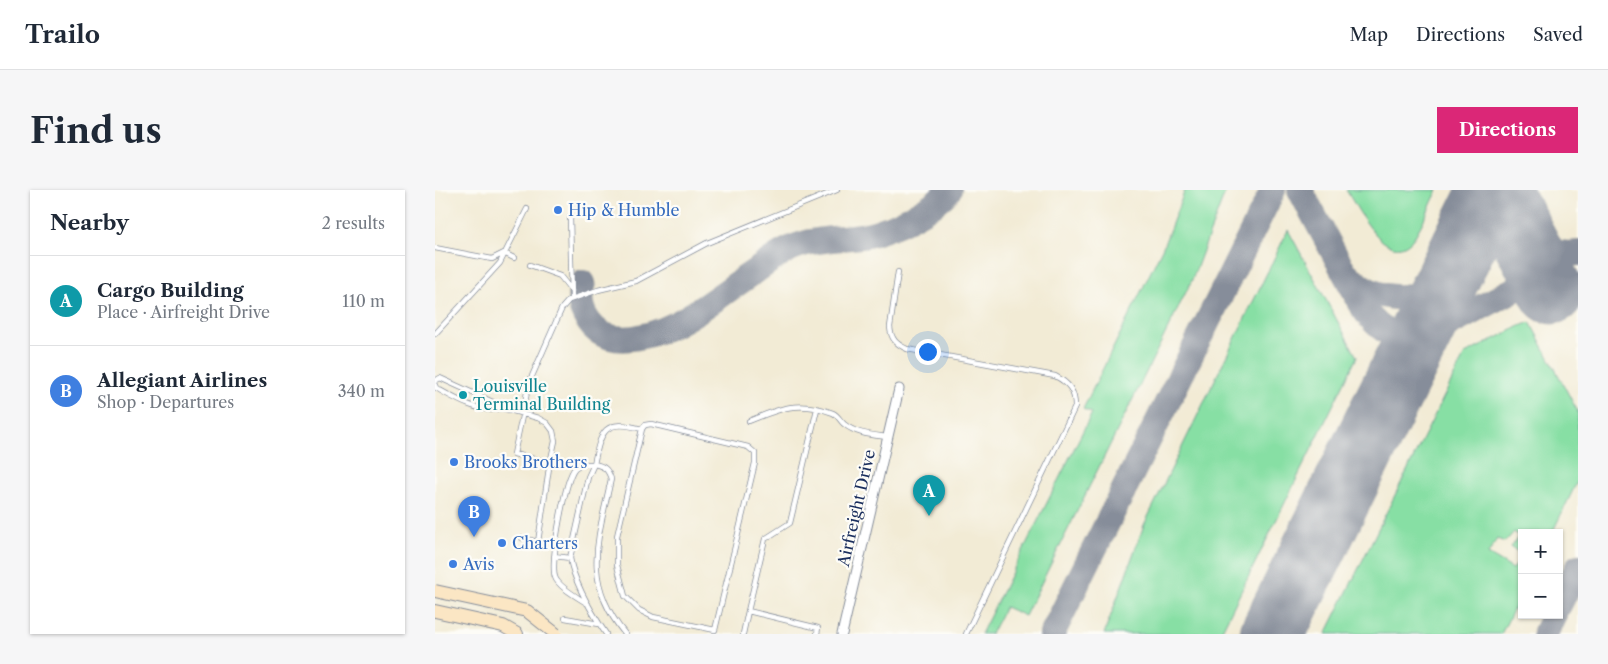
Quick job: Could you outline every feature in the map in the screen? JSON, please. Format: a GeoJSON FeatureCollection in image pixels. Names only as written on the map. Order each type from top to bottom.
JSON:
{"type":"FeatureCollection","features":[{"type":"Feature","properties":{"kind":"main road"},"geometry":{"type":"LineString","coordinates":[[435,591],[527,611],[556,634]]}},
{"type":"Feature","properties":{"kind":"main road"},"geometry":{"type":"LineString","coordinates":[[435,612],[503,626],[517,634]]}},
{"type":"Feature","properties":{"kind":"street","name":"Airfreight Drive"},"geometry":{"type":"LineString","coordinates":[[842,634],[899,389]]}},
{"type":"Feature","properties":{"kind":"lane"},"geometry":{"type":"LineString","coordinates":[[550,463],[514,454],[529,383],[562,308],[572,299],[598,290],[636,281],[707,242],[837,190]]}},
{"type":"Feature","properties":{"kind":"lane"},"geometry":{"type":"LineString","coordinates":[[435,334],[500,263],[527,209]]}},
{"type":"Feature","properties":{"kind":"lane"},"geometry":{"type":"LineString","coordinates":[[570,217],[572,299]]}},
{"type":"Feature","properties":{"kind":"lane"},"geometry":{"type":"LineString","coordinates":[[435,248],[492,259],[504,253]]}},
{"type":"Feature","properties":{"kind":"lane"},"geometry":{"type":"LineString","coordinates":[[504,253],[514,258]]}},
{"type":"Feature","properties":{"kind":"lane"},"geometry":{"type":"LineString","coordinates":[[530,265],[560,276],[572,291]]}},
{"type":"Feature","properties":{"kind":"lane"},"geometry":{"type":"LineString","coordinates":[[898,272],[890,327],[894,341],[900,346],[907,349],[1055,376],[1065,381],[1075,397],[1075,407],[967,634]]}},
{"type":"Feature","properties":{"kind":"lane"},"geometry":{"type":"LineString","coordinates":[[435,381],[440,378],[502,408],[547,423],[553,431],[555,441],[538,542],[522,538]]}},
{"type":"Feature","properties":{"kind":"lane"},"geometry":{"type":"LineString","coordinates":[[435,385],[436,388],[445,393],[477,407],[495,410],[502,408]]}},
{"type":"Feature","properties":{"kind":"lane"},"geometry":{"type":"LineString","coordinates":[[749,421],[771,412],[798,405],[836,414],[843,424],[860,433],[887,437]]}},
{"type":"Feature","properties":{"kind":"lane"},"geometry":{"type":"LineString","coordinates":[[743,634],[765,539],[790,523],[817,409]]}},
{"type":"Feature","properties":{"kind":"lane"},"geometry":{"type":"LineString","coordinates":[[606,634],[599,624],[571,567],[570,558],[588,477],[594,464],[599,440],[605,432],[616,425],[625,424],[642,429]]}},
{"type":"Feature","properties":{"kind":"lane"},"geometry":{"type":"LineString","coordinates":[[651,424],[748,447],[755,452],[755,463],[714,632],[653,617],[639,610],[625,596],[617,565],[617,536],[642,429],[645,425],[651,424]]}},
{"type":"Feature","properties":{"kind":"lane"},"geometry":{"type":"LineString","coordinates":[[589,604],[559,584],[555,578],[555,546],[568,480],[574,469],[581,464],[601,465],[608,471],[611,479],[596,551],[596,574],[605,604],[613,620],[625,634]]}},
{"type":"Feature","properties":{"kind":"lane"},"geometry":{"type":"LineString","coordinates":[[555,556],[570,558]]}},
{"type":"Feature","properties":{"kind":"lane"},"geometry":{"type":"LineString","coordinates":[[748,611],[818,628],[817,634]]}},
{"type":"Feature","properties":{"kind":"lane"},"geometry":{"type":"LineString","coordinates":[[565,618],[599,624]]}},
{"type":"Feature","properties":{"kind":"green space"},"geometry":{"type":"Polygon","coordinates":[[[1185,190],[1226,190],[1192,280],[1025,616],[1005,607],[991,634],[981,634],[1092,413],[1083,409],[1163,247],[1185,190]]]}},
{"type":"Feature","properties":{"kind":"green space"},"geometry":{"type":"Polygon","coordinates":[[[1346,190],[1438,190],[1415,236],[1405,245],[1395,247],[1385,243],[1376,234],[1346,190]]]}},
{"type":"Feature","properties":{"kind":"green space"},"geometry":{"type":"Polygon","coordinates":[[[1288,230],[1357,357],[1220,634],[1104,634],[1144,525],[1288,230]]]}},
{"type":"Feature","properties":{"kind":"green space"},"geometry":{"type":"Polygon","coordinates":[[[1530,322],[1578,412],[1578,480],[1554,529],[1518,529],[1518,535],[1514,532],[1505,542],[1497,539],[1488,554],[1513,569],[1518,563],[1518,601],[1501,634],[1326,634],[1465,354],[1530,322]]]}},
{"type":"Feature","properties":{"kind":"green space"},"geometry":{"type":"Polygon","coordinates":[[[1518,537],[1518,552],[1511,547],[1518,537]]]}},
{"type":"Feature","properties":{"kind":"taxiway"},"geometry":{"type":"LineString","coordinates":[[583,283],[580,298],[582,308],[589,322],[598,332],[610,337],[623,339],[637,338],[665,329],[697,312],[773,259],[796,246],[811,242],[867,235],[888,228],[911,218],[933,205],[949,190]]}},
{"type":"Feature","properties":{"kind":"taxiway"},"geometry":{"type":"LineString","coordinates":[[1052,634],[1273,190]]}},
{"type":"Feature","properties":{"kind":"taxiway"},"geometry":{"type":"LineString","coordinates":[[1300,190],[1364,309],[1379,326],[1395,335],[1413,337],[1435,332],[1543,274]]}},
{"type":"Feature","properties":{"kind":"taxiway"},"geometry":{"type":"LineString","coordinates":[[1502,190],[1522,226],[1538,245],[1562,253],[1578,253]]}},
{"type":"Feature","properties":{"kind":"taxiway"},"geometry":{"type":"LineString","coordinates":[[1347,274],[1359,284],[1385,296],[1400,297],[1414,295],[1427,290],[1439,282],[1450,270],[1482,205]]}},
{"type":"Feature","properties":{"kind":"taxiway"},"geometry":{"type":"LineString","coordinates":[[1563,597],[1578,567]]}},
{"type":"Feature","properties":{"kind":"taxiway"},"geometry":{"type":"LineString","coordinates":[[1545,634],[1552,619]]}},
{"type":"Feature","properties":{"kind":"taxiway"},"geometry":{"type":"LineString","coordinates":[[1272,634],[1279,621]]}},
{"type":"Feature","properties":{"kind":"runway"},"geometry":{"type":"LineString","coordinates":[[1272,634],[1491,190]]}},
{"type":"Feature","properties":{"kind":"runway"},"geometry":{"type":"LineString","coordinates":[[1498,190],[1552,292]]}},
{"type":"Feature","properties":{"kind":"place","name":"Hip & Humble"},"geometry":{"type":"Point","coordinates":[558,210]}},
{"type":"Feature","properties":{"kind":"place","name":"Louisville Terminal Building"},"geometry":{"type":"Point","coordinates":[463,395]}},
{"type":"Feature","properties":{"kind":"place","name":"Brooks Brothers"},"geometry":{"type":"Point","coordinates":[454,462]}},
{"type":"Feature","properties":{"kind":"place","name":"Cargo Building"},"geometry":{"type":"Point","coordinates":[929,516]}},
{"type":"Feature","properties":{"kind":"place","name":"Allegiant Airlines"},"geometry":{"type":"Point","coordinates":[474,537]}},
{"type":"Feature","properties":{"kind":"place","name":"Charters"},"geometry":{"type":"Point","coordinates":[502,543]}},
{"type":"Feature","properties":{"kind":"place","name":"Avis"},"geometry":{"type":"Point","coordinates":[453,564]}}]}
